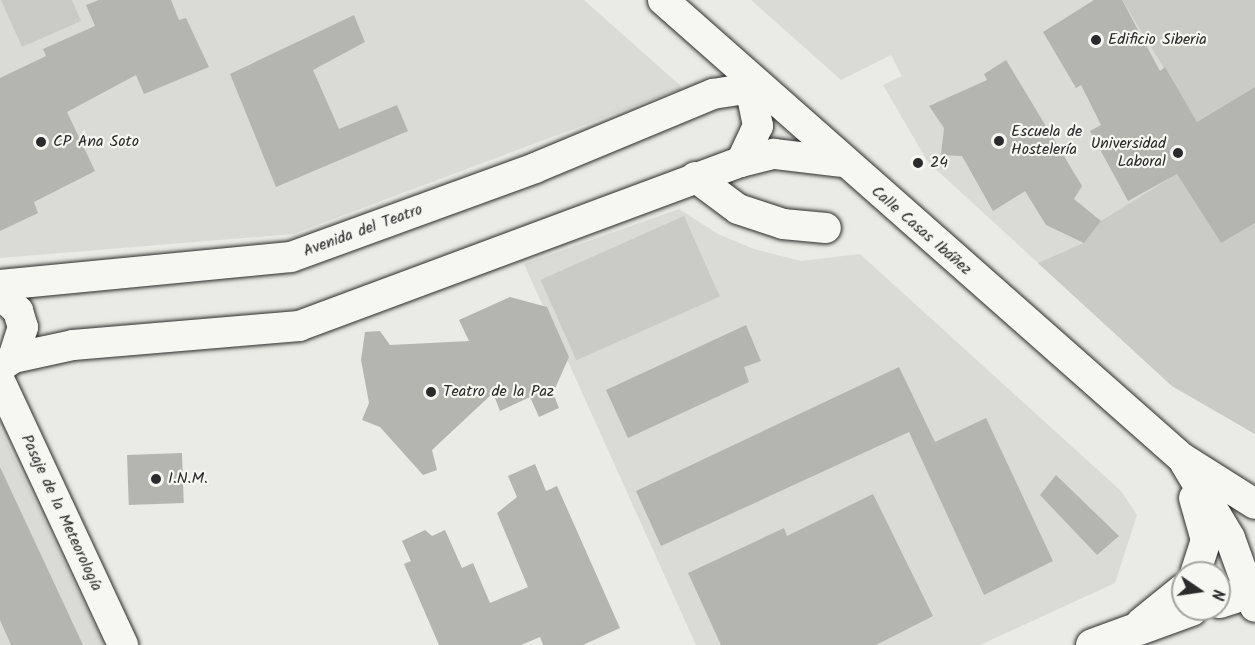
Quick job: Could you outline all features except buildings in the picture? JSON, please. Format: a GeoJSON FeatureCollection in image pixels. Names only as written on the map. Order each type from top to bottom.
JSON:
{"type":"FeatureCollection","features":[{"type":"Feature","properties":{"kind":"main road"},"geometry":{"type":"LineString","coordinates":[[1092,645],[1141,623],[1171,615]]}},
{"type":"Feature","properties":{"kind":"street","name":"Calle Casas Ibáñez"},"geometry":{"type":"LineString","coordinates":[[663,0],[756,88],[1182,458],[1255,504]]}},
{"type":"Feature","properties":{"kind":"street"},"geometry":{"type":"LineString","coordinates":[[698,32],[714,68],[706,97]]}},
{"type":"Feature","properties":{"kind":"street"},"geometry":{"type":"LineString","coordinates":[[741,162],[758,126],[756,88]]}},
{"type":"Feature","properties":{"kind":"street","name":"Avenida del Teatro"},"geometry":{"type":"LineString","coordinates":[[0,285],[291,257],[535,168],[706,97],[756,88]]}},
{"type":"Feature","properties":{"kind":"street"},"geometry":{"type":"LineString","coordinates":[[4,369],[73,345],[299,326],[695,177],[741,162],[774,154],[841,162]]}},
{"type":"Feature","properties":{"kind":"street"},"geometry":{"type":"LineString","coordinates":[[695,177],[738,209],[783,224],[826,228]]}},
{"type":"Feature","properties":{"kind":"street"},"geometry":{"type":"LineString","coordinates":[[0,294],[18,311],[23,327],[4,369]]}},
{"type":"Feature","properties":{"kind":"street","name":"Pasaje de la Meteorología"},"geometry":{"type":"LineString","coordinates":[[4,369],[123,645]]}},
{"type":"Feature","properties":{"kind":"street","name":"Calle Casas Ibáñez"},"geometry":{"type":"LineString","coordinates":[[1182,458],[1230,538],[1245,597]]}},
{"type":"Feature","properties":{"kind":"street"},"geometry":{"type":"LineString","coordinates":[[1182,458],[1255,487]]}},
{"type":"Feature","properties":{"kind":"street"},"geometry":{"type":"LineString","coordinates":[[1182,458],[1206,540],[1198,561]]}},
{"type":"Feature","properties":{"kind":"street"},"geometry":{"type":"LineString","coordinates":[[1141,623],[1171,599]]}},
{"type":"Feature","properties":{"kind":"shaded area"},"geometry":{"type":"Polygon","coordinates":[[[0,0],[584,0],[683,88],[293,234],[0,258],[0,0]]]}},
{"type":"Feature","properties":{"kind":"shaded area"},"geometry":{"type":"Polygon","coordinates":[[[1,0],[72,0],[81,21],[22,47],[1,0]]]}},
{"type":"Feature","properties":{"kind":"shaded area"},"geometry":{"type":"Polygon","coordinates":[[[751,0],[1255,0],[1255,434],[1172,386],[928,162],[883,85],[902,76],[891,55],[841,80],[751,0]]]}},
{"type":"Feature","properties":{"kind":"shaded area"},"geometry":{"type":"Polygon","coordinates":[[[1122,0],[1255,0],[1255,87],[1197,122],[1122,0]]]}},
{"type":"Feature","properties":{"kind":"shaded area"},"geometry":{"type":"Polygon","coordinates":[[[1177,174],[1221,243],[1255,223],[1255,434],[1172,386],[1038,263],[1084,243],[1101,221],[1177,174]]]}},
{"type":"Feature","properties":{"kind":"shaded area"},"geometry":{"type":"Polygon","coordinates":[[[679,209],[718,234],[754,249],[801,261],[860,254],[1121,491],[1137,515],[1115,583],[980,645],[696,645],[524,264],[679,209]]]}},
{"type":"Feature","properties":{"kind":"shaded area"},"geometry":{"type":"Polygon","coordinates":[[[684,216],[720,296],[576,360],[541,280],[684,216]]]}},
{"type":"Feature","properties":{"kind":"shaded area"},"geometry":{"type":"Polygon","coordinates":[[[0,428],[104,645],[0,645],[0,428]]]}},
{"type":"Feature","properties":{"kind":"place","name":"Edificio Siberia"},"geometry":{"type":"Point","coordinates":[1096,40]}},
{"type":"Feature","properties":{"kind":"place","name":"Escuela de Hostelería"},"geometry":{"type":"Point","coordinates":[999,141]}},
{"type":"Feature","properties":{"kind":"place","name":"CP Ana Soto"},"geometry":{"type":"Point","coordinates":[41,142]}},
{"type":"Feature","properties":{"kind":"place","name":"Universidad Laboral"},"geometry":{"type":"Point","coordinates":[1178,153]}},
{"type":"Feature","properties":{"kind":"place","name":"24"},"geometry":{"type":"Point","coordinates":[918,163]}},
{"type":"Feature","properties":{"kind":"place","name":"Teatro de la Paz"},"geometry":{"type":"Point","coordinates":[431,392]}},
{"type":"Feature","properties":{"kind":"place","name":"I.N.M."},"geometry":{"type":"Point","coordinates":[156,479]}}]}
